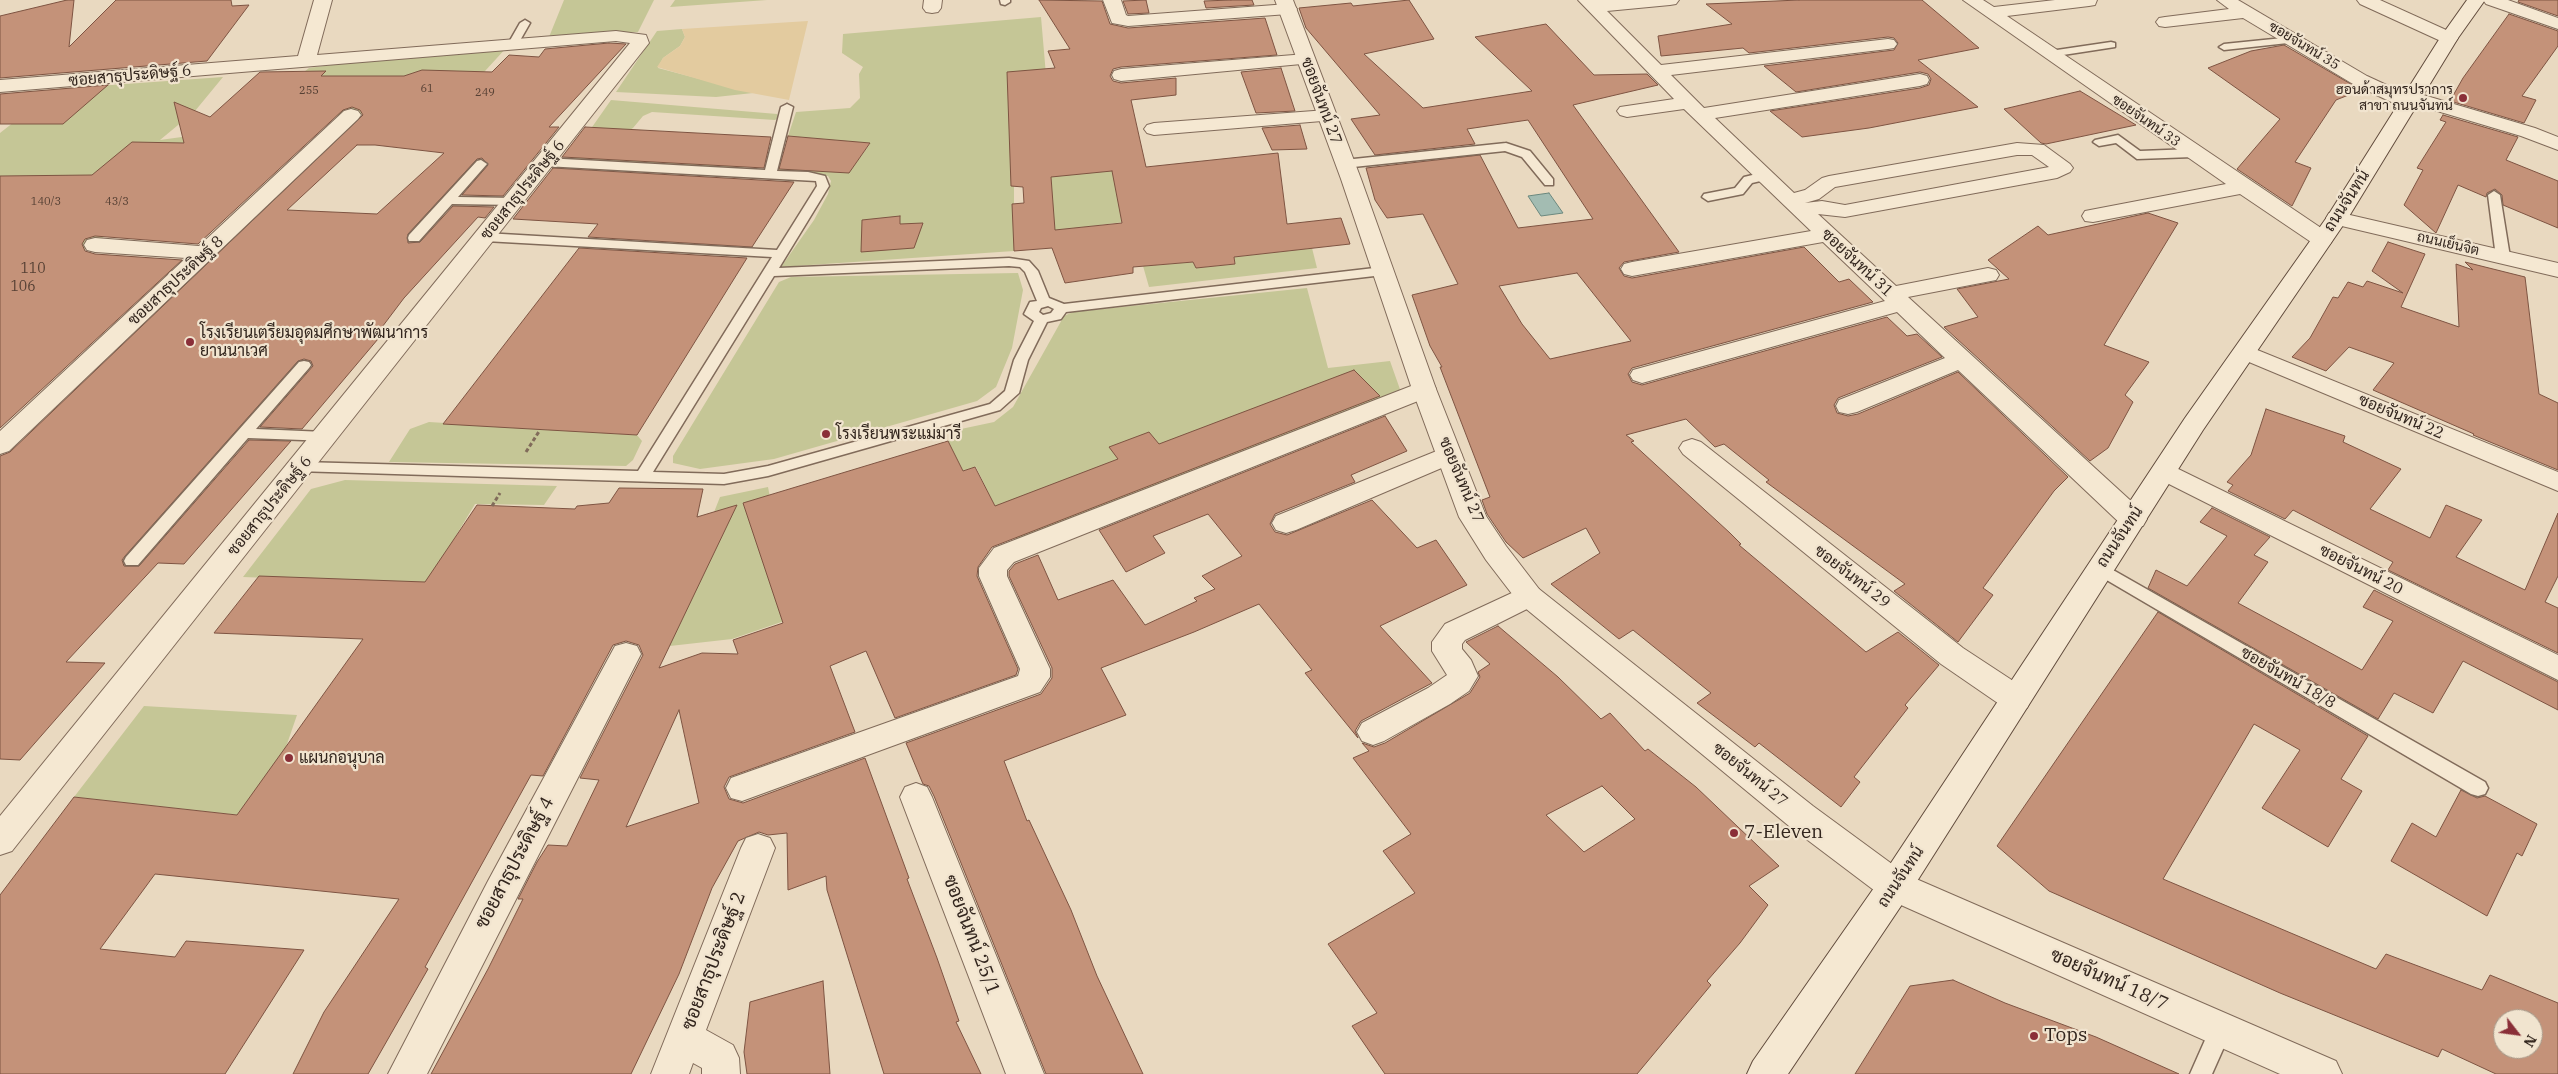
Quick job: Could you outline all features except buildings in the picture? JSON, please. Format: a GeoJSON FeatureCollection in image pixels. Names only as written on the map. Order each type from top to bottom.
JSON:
{"type":"FeatureCollection","features":[{"type":"Feature","properties":{"kind":"street"},"geometry":{"type":"LineString","coordinates":[[306,62],[323,0]]}},
{"type":"Feature","properties":{"kind":"street"},"geometry":{"type":"LineString","coordinates":[[1112,0],[1118,19],[1128,21],[1286,5]]}},
{"type":"Feature","properties":{"kind":"street"},"geometry":{"type":"LineString","coordinates":[[1591,2],[1670,0]]}},
{"type":"Feature","properties":{"kind":"street","name":"ซอยจันทน์ 33"},"geometry":{"type":"LineString","coordinates":[[1972,0],[2193,154],[2244,187],[2329,228]]}},
{"type":"Feature","properties":{"kind":"street","name":"ซอยจันทน์ 35"},"geometry":{"type":"LineString","coordinates":[[2226,0],[2360,80],[2411,101],[2528,132],[2558,144]]}},
{"type":"Feature","properties":{"kind":"street"},"geometry":{"type":"LineString","coordinates":[[2366,0],[2449,38]]}},
{"type":"Feature","properties":{"kind":"street","name":"ถนนจันทน์"},"geometry":{"type":"LineString","coordinates":[[1766,1074],[1895,886],[2099,568],[2329,228],[2411,101],[2449,38],[2476,0]]}},
{"type":"Feature","properties":{"kind":"street"},"geometry":{"type":"LineString","coordinates":[[2492,0],[2558,24]]}},
{"type":"Feature","properties":{"kind":"street"},"geometry":{"type":"LineString","coordinates":[[1991,13],[2089,1]]}},
{"type":"Feature","properties":{"kind":"street","name":"ซอยจันทน์ 31"},"geometry":{"type":"LineString","coordinates":[[1591,2],[1657,71],[1764,176],[2133,519]]}},
{"type":"Feature","properties":{"kind":"street","name":"ซอยจันทน์ 27"},"geometry":{"type":"LineString","coordinates":[[1286,5],[1449,455],[1473,517],[1496,553],[1529,596],[1801,816],[1895,886]]}},
{"type":"Feature","properties":{"kind":"street"},"geometry":{"type":"LineString","coordinates":[[2165,22],[2246,12]]}},
{"type":"Feature","properties":{"kind":"street","name":"ซอยสาธุประดิษฐ์ 6"},"geometry":{"type":"LineString","coordinates":[[0,86],[616,36],[640,39],[640,43],[0,841]]}},
{"type":"Feature","properties":{"kind":"street"},"geometry":{"type":"LineString","coordinates":[[1657,71],[1888,44]]}},
{"type":"Feature","properties":{"kind":"street"},"geometry":{"type":"LineString","coordinates":[[1121,75],[1306,59]]}},
{"type":"Feature","properties":{"kind":"street"},"geometry":{"type":"LineString","coordinates":[[1627,111],[1695,109],[1920,80]]}},
{"type":"Feature","properties":{"kind":"street","name":"ซอยสาธุประดิษฐ์ 8"},"geometry":{"type":"LineString","coordinates":[[0,445],[206,253],[350,115]]}},
{"type":"Feature","properties":{"kind":"street"},"geometry":{"type":"LineString","coordinates":[[1154,129],[1327,116]]}},
{"type":"Feature","properties":{"kind":"street"},"geometry":{"type":"LineString","coordinates":[[2017,149],[2037,149],[2063,168],[2061,172],[1845,211],[1822,207],[1796,206],[1829,182],[2017,149]]}},
{"type":"Feature","properties":{"kind":"street"},"geometry":{"type":"LineString","coordinates":[[2093,216],[2244,187]]}},
{"type":"Feature","properties":{"kind":"street","name":"ถนนเย็นจิต"},"geometry":{"type":"LineString","coordinates":[[2329,228],[2503,257],[2558,270]]}},
{"type":"Feature","properties":{"kind":"street"},"geometry":{"type":"LineString","coordinates":[[1632,269],[1827,235]]}},
{"type":"Feature","properties":{"kind":"street"},"geometry":{"type":"LineString","coordinates":[[95,245],[206,253]]}},
{"type":"Feature","properties":{"kind":"street"},"geometry":{"type":"LineString","coordinates":[[1642,375],[1896,299],[1988,275]]}},
{"type":"Feature","properties":{"kind":"street","name":"ซอยจันทน์ 22"},"geometry":{"type":"LineString","coordinates":[[2245,352],[2558,482]]}},
{"type":"Feature","properties":{"kind":"street"},"geometry":{"type":"LineString","coordinates":[[1848,406],[1961,360]]}},
{"type":"Feature","properties":{"kind":"street"},"geometry":{"type":"LineString","coordinates":[[742,788],[1029,684],[1035,677],[1036,669],[993,576],[993,568],[1004,555],[1424,389]]}},
{"type":"Feature","properties":{"kind":"street","name":"ซอยจันทน์ 29"},"geometry":{"type":"LineString","coordinates":[[1692,448],[1952,656],[2016,699]]}},
{"type":"Feature","properties":{"kind":"street"},"geometry":{"type":"LineString","coordinates":[[1286,523],[1449,455]]}},
{"type":"Feature","properties":{"kind":"street","name":"ซอยจันทน์ 20"},"geometry":{"type":"LineString","coordinates":[[2164,471],[2558,668]]}},
{"type":"Feature","properties":{"kind":"street"},"geometry":{"type":"LineString","coordinates":[[1373,732],[1439,696],[1458,683],[1462,676],[1460,668],[1446,650],[1447,642],[1455,632],[1529,596]]}},
{"type":"Feature","properties":{"kind":"street","name":"ซอยสาธุประดิษฐ์ 4"},"geometry":{"type":"LineString","coordinates":[[407,1074],[500,892],[626,654]]}},
{"type":"Feature","properties":{"kind":"street","name":"ซอยจันทน์ 25/1"},"geometry":{"type":"LineString","coordinates":[[916,797],[1025,1074]]}},
{"type":"Feature","properties":{"kind":"street","name":"ซอยสาธุประดิษฐ์ 2"},"geometry":{"type":"LineString","coordinates":[[670,1074],[758,848]]}},
{"type":"Feature","properties":{"kind":"street","name":"ซอยจันทน์ 18/7"},"geometry":{"type":"LineString","coordinates":[[1895,886],[2322,1074]]}},
{"type":"Feature","properties":{"kind":"street"},"geometry":{"type":"LineString","coordinates":[[684,1038],[720,1058],[721,1074]]}},
{"type":"Feature","properties":{"kind":"lane"},"geometry":{"type":"LineString","coordinates":[[513,44],[525,24]]}},
{"type":"Feature","properties":{"kind":"lane"},"geometry":{"type":"LineString","coordinates":[[2224,47],[2293,40]]}},
{"type":"Feature","properties":{"kind":"lane"},"geometry":{"type":"LineString","coordinates":[[2050,54],[2112,45]]}},
{"type":"Feature","properties":{"kind":"lane"},"geometry":{"type":"LineString","coordinates":[[770,174],[787,107]]}},
{"type":"Feature","properties":{"kind":"lane"},"geometry":{"type":"LineString","coordinates":[[2099,142],[2118,139],[2137,155],[2193,154]]}},
{"type":"Feature","properties":{"kind":"lane"},"geometry":{"type":"LineString","coordinates":[[1344,164],[1506,147],[1526,154],[1549,182]]}},
{"type":"Feature","properties":{"kind":"lane"},"geometry":{"type":"LineString","coordinates":[[545,162],[770,174],[821,179],[823,186],[642,476]]}},
{"type":"Feature","properties":{"kind":"lane"},"geometry":{"type":"LineString","coordinates":[[414,238],[481,164]]}},
{"type":"Feature","properties":{"kind":"lane"},"geometry":{"type":"LineString","coordinates":[[1708,197],[1740,192],[1748,180],[1764,176]]}},
{"type":"Feature","properties":{"kind":"lane"},"geometry":{"type":"LineString","coordinates":[[2494,195],[2503,257]]}},
{"type":"Feature","properties":{"kind":"lane"},"geometry":{"type":"LineString","coordinates":[[448,200],[512,202]]}},
{"type":"Feature","properties":{"kind":"lane"},"geometry":{"type":"LineString","coordinates":[[485,237],[780,254]]}},
{"type":"Feature","properties":{"kind":"lane"},"geometry":{"type":"LineString","coordinates":[[769,272],[1009,262],[1024,264],[1031,271],[1044,302]]}},
{"type":"Feature","properties":{"kind":"lane"},"geometry":{"type":"LineString","coordinates":[[1061,308],[1056,316],[1042,319],[1034,316],[1031,311],[1035,306],[1044,302],[1057,304],[1061,308],[1383,272]]}},
{"type":"Feature","properties":{"kind":"lane"},"geometry":{"type":"LineString","coordinates":[[301,467],[724,479],[768,471],[995,407],[1012,393],[1021,360],[1042,319]]}},
{"type":"Feature","properties":{"kind":"lane"},"geometry":{"type":"LineString","coordinates":[[132,561],[304,365]]}},
{"type":"Feature","properties":{"kind":"lane"},"geometry":{"type":"LineString","coordinates":[[244,434],[325,437]]}},
{"type":"Feature","properties":{"kind":"lane","name":"ซอยจันทน์ 18/8"},"geometry":{"type":"LineString","coordinates":[[2099,568],[2478,788]]}},
{"type":"Feature","properties":{"kind":"lane"},"geometry":{"type":"LineString","coordinates":[[2201,1074],[2221,1029]]}},
{"type":"Feature","properties":{"kind":"path"},"geometry":{"type":"LineString","coordinates":[[521,460],[540,430]]}},
{"type":"Feature","properties":{"kind":"green space"},"geometry":{"type":"Polygon","coordinates":[[[564,0],[654,0],[638,32],[549,37],[564,0]]]}},
{"type":"Feature","properties":{"kind":"green space"},"geometry":{"type":"Polygon","coordinates":[[[675,0],[767,0],[670,7],[675,0]]]}},
{"type":"Feature","properties":{"kind":"green space"},"geometry":{"type":"Polygon","coordinates":[[[1041,17],[1046,75],[1014,78],[1014,251],[781,267],[814,220],[828,194],[831,181],[828,176],[779,170],[779,167],[849,172],[870,144],[788,136],[796,112],[850,108],[860,98],[859,74],[863,67],[842,53],[843,34],[1041,17]]]}},
{"type":"Feature","properties":{"kind":"green space"},"geometry":{"type":"Polygon","coordinates":[[[682,29],[685,37],[680,46],[663,58],[658,68],[753,93],[716,97],[616,92],[657,31],[682,29]]]}},
{"type":"Feature","properties":{"kind":"green space"},"geometry":{"type":"Polygon","coordinates":[[[507,47],[464,94],[374,113],[332,116],[286,86],[309,68],[391,57],[507,47]]]}},
{"type":"Feature","properties":{"kind":"green space"},"geometry":{"type":"Polygon","coordinates":[[[223,77],[195,111],[160,140],[189,136],[207,138],[92,248],[0,257],[0,133],[56,89],[223,77]]]}},
{"type":"Feature","properties":{"kind":"green space"},"geometry":{"type":"Polygon","coordinates":[[[611,100],[777,114],[779,117],[775,120],[652,112],[643,116],[633,128],[623,134],[749,165],[737,170],[569,160],[611,100]]]}},
{"type":"Feature","properties":{"kind":"green space"},"geometry":{"type":"Polygon","coordinates":[[[1039,140],[1122,140],[1131,221],[1047,232],[1039,140]]]}},
{"type":"Feature","properties":{"kind":"green space"},"geometry":{"type":"Polygon","coordinates":[[[1312,248],[1317,268],[1149,287],[1143,266],[1193,262],[1196,268],[1235,264],[1234,257],[1312,248]]]}},
{"type":"Feature","properties":{"kind":"green space"},"geometry":{"type":"Polygon","coordinates":[[[1018,273],[1023,290],[1012,348],[996,387],[977,401],[774,459],[700,469],[673,463],[673,456],[779,282],[791,277],[1018,273]]]}},
{"type":"Feature","properties":{"kind":"green space"},"geometry":{"type":"Polygon","coordinates":[[[1307,288],[1328,368],[1390,361],[1402,395],[1018,543],[999,515],[976,467],[963,471],[948,441],[961,429],[994,422],[1013,407],[1064,316],[1073,312],[1307,288]]]}},
{"type":"Feature","properties":{"kind":"green space"},"geometry":{"type":"Polygon","coordinates":[[[429,422],[637,435],[642,441],[633,460],[626,466],[389,462],[410,429],[429,422]]]}},
{"type":"Feature","properties":{"kind":"green space"},"geometry":{"type":"Polygon","coordinates":[[[345,480],[557,486],[544,505],[475,504],[427,584],[243,577],[311,489],[345,480]]]}},
{"type":"Feature","properties":{"kind":"green space"},"geometry":{"type":"Polygon","coordinates":[[[768,487],[793,618],[732,639],[661,647],[720,497],[768,487]]]}},
{"type":"Feature","properties":{"kind":"green space"},"geometry":{"type":"Polygon","coordinates":[[[144,706],[297,715],[275,779],[347,827],[74,797],[144,706]]]}},
{"type":"Feature","properties":{"kind":"sand"},"geometry":{"type":"Polygon","coordinates":[[[808,21],[789,100],[735,90],[657,67],[663,58],[680,46],[685,37],[682,29],[808,21]]]}},
{"type":"Feature","properties":{"kind":"shaded area"},"geometry":{"type":"Polygon","coordinates":[[[1549,193],[1563,213],[1541,216],[1528,196],[1549,193]]]}},
{"type":"Feature","properties":{"kind":"place","name":"ฮอนด้าสมุทรปราการ สาขา ถนนจันทน์"},"geometry":{"type":"Point","coordinates":[2463,98]}},
{"type":"Feature","properties":{"kind":"place","name":"โรงเรียนเตรียมอุดมศึกษาพัฒนาการ ยานนาเวศ"},"geometry":{"type":"Point","coordinates":[190,342]}},
{"type":"Feature","properties":{"kind":"place","name":"โรงเรียนพระแม่มารี"},"geometry":{"type":"Point","coordinates":[826,434]}},
{"type":"Feature","properties":{"kind":"place","name":"แผนกอนุบาล"},"geometry":{"type":"Point","coordinates":[289,758]}},
{"type":"Feature","properties":{"kind":"place","name":"7-Eleven"},"geometry":{"type":"Point","coordinates":[1734,833]}},
{"type":"Feature","properties":{"kind":"place","name":"Tops"},"geometry":{"type":"Point","coordinates":[2034,1036]}}]}
